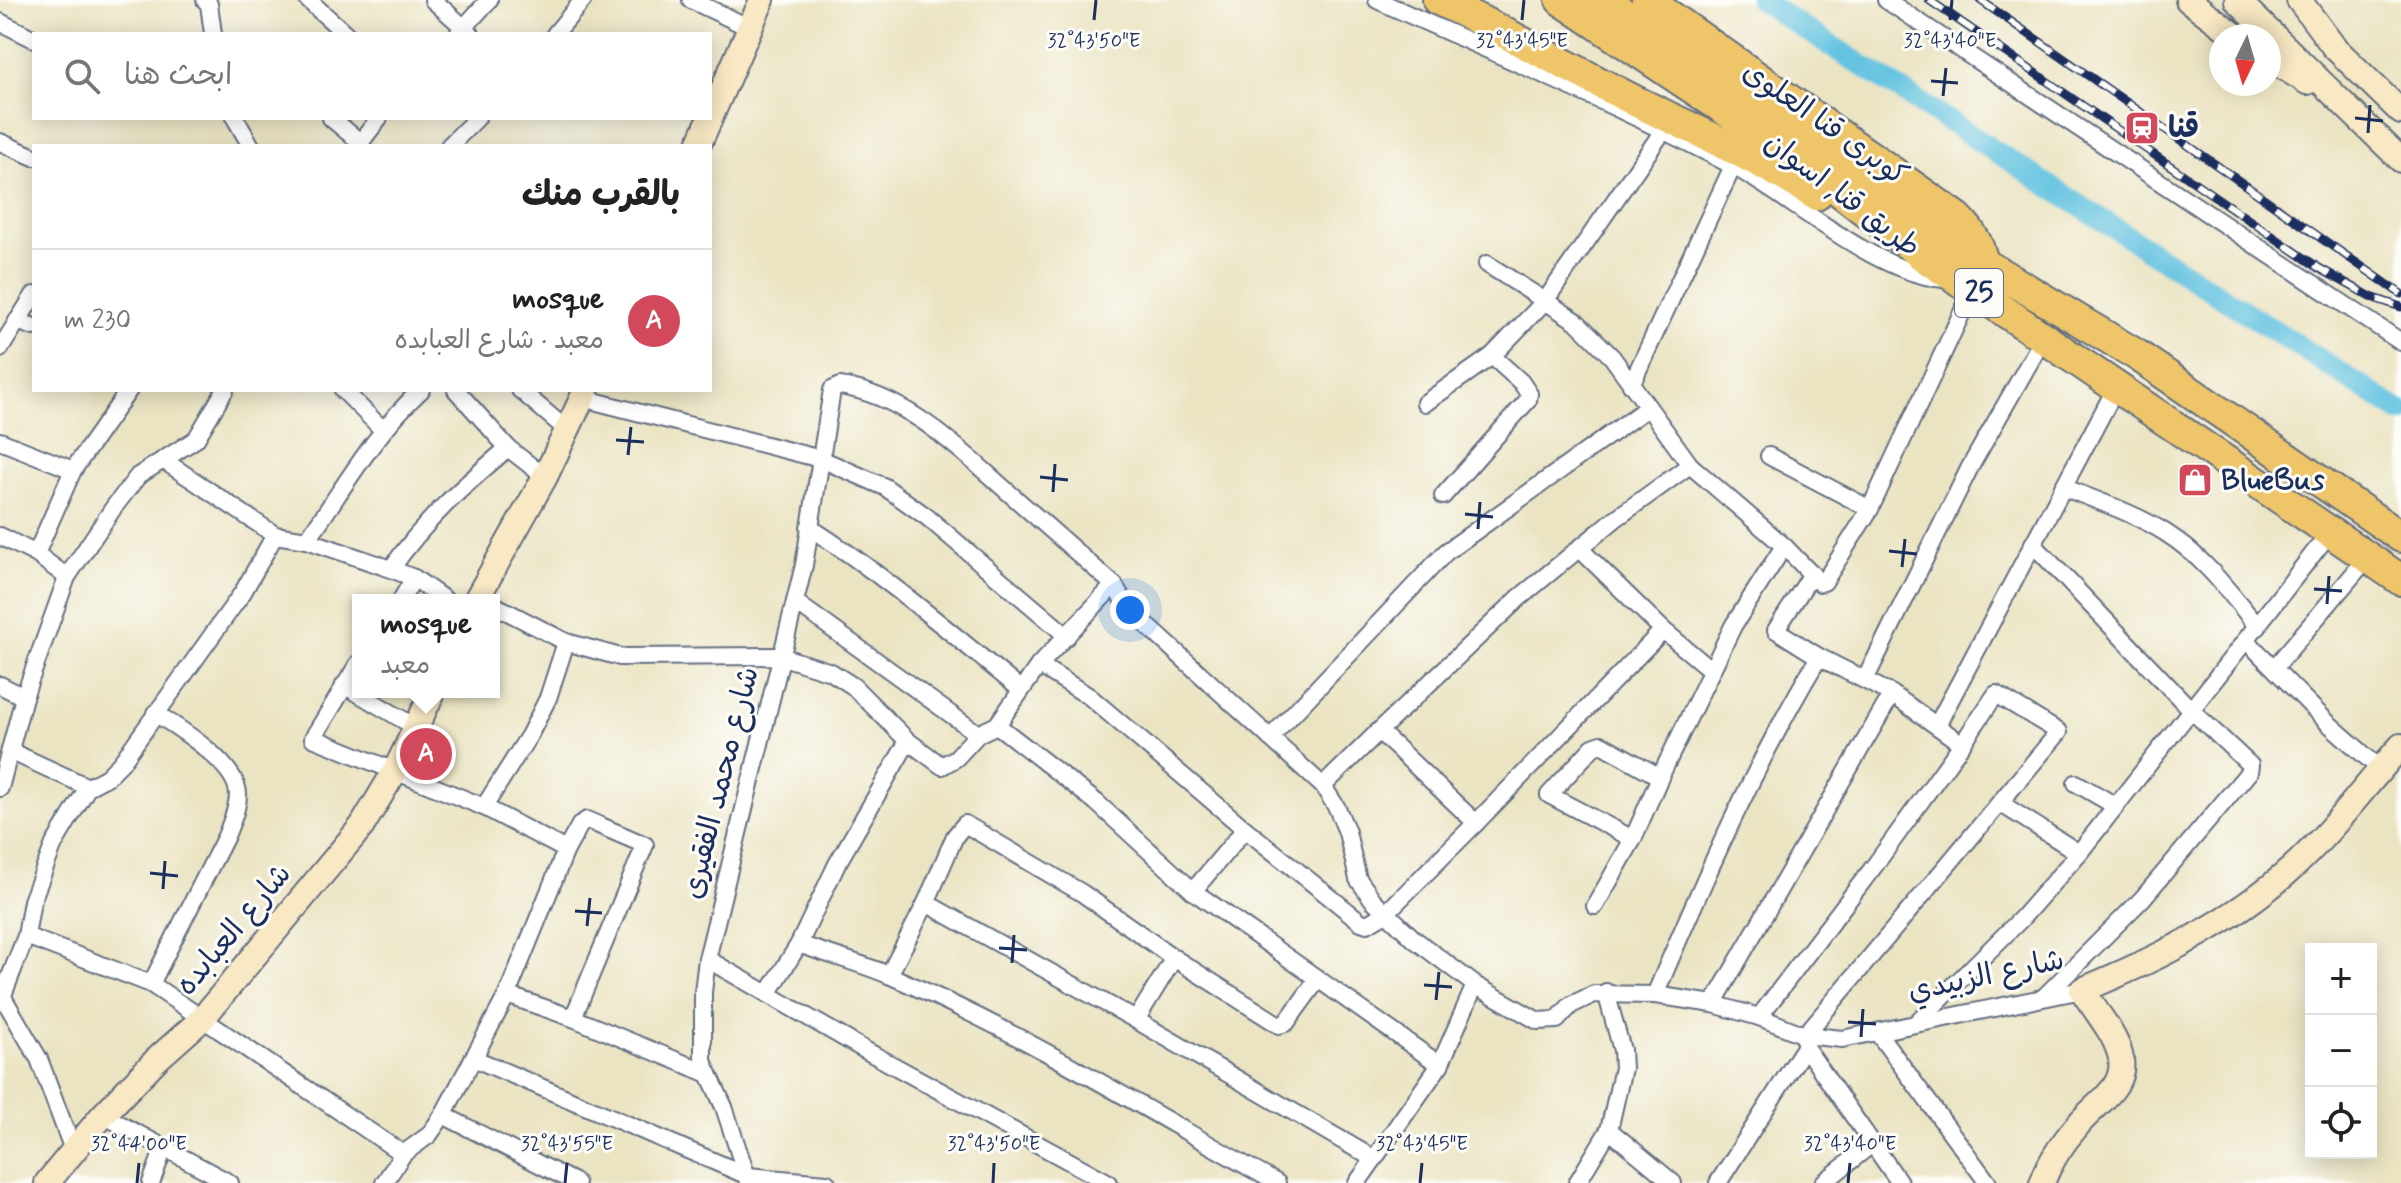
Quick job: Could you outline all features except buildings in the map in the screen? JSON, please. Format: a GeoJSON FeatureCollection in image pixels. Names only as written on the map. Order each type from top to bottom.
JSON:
{"type":"FeatureCollection","features":[{"type":"Feature","properties":{"kind":"highway","name":"كوبرى قنا العلوى"},"geometry":{"type":"LineString","coordinates":[[1438,0],[1747,155],[1844,213],[1888,231]]}},
{"type":"Feature","properties":{"kind":"highway","name":"طريق قنا, اسوان"},"geometry":{"type":"LineString","coordinates":[[1561,0],[1797,158],[1888,231],[1972,277],[2137,355],[2401,537]]}},
{"type":"Feature","properties":{"kind":"highway","name":"طريق قنا, اسوان"},"geometry":{"type":"LineString","coordinates":[[1604,0],[1972,277],[2044,337],[2401,580]]}},
{"type":"Feature","properties":{"kind":"highway","name":"كوبرى قنا العلوى"},"geometry":{"type":"LineString","coordinates":[[1647,0],[1958,218],[1970,230],[1978,245],[1972,277]]}},
{"type":"Feature","properties":{"kind":"street"},"geometry":{"type":"LineString","coordinates":[[205,0],[209,4],[215,32]]}},
{"type":"Feature","properties":{"kind":"street"},"geometry":{"type":"LineString","coordinates":[[308,0],[344,32]]}},
{"type":"Feature","properties":{"kind":"street"},"geometry":{"type":"LineString","coordinates":[[433,0],[465,32],[489,0]]}},
{"type":"Feature","properties":{"kind":"street"},"geometry":{"type":"LineString","coordinates":[[557,32],[583,0]]}},
{"type":"Feature","properties":{"kind":"street"},"geometry":{"type":"LineString","coordinates":[[691,0],[750,28]]}},
{"type":"Feature","properties":{"kind":"street"},"geometry":{"type":"LineString","coordinates":[[712,114],[762,0]]}},
{"type":"Feature","properties":{"kind":"street"},"geometry":{"type":"LineString","coordinates":[[1377,0],[1733,166],[1887,263],[1921,275],[1972,277],[1870,509],[1824,582],[1820,583],[1784,546],[1690,465],[1595,338],[1576,321],[1487,264]]}},
{"type":"Feature","properties":{"kind":"street"},"geometry":{"type":"LineString","coordinates":[[1886,0],[2401,342]]}},
{"type":"Feature","properties":{"kind":"street"},"geometry":{"type":"LineString","coordinates":[[2188,0],[2220,24]]}},
{"type":"Feature","properties":{"kind":"street"},"geometry":{"type":"LineString","coordinates":[[2237,0],[2401,160]]}},
{"type":"Feature","properties":{"kind":"street"},"geometry":{"type":"LineString","coordinates":[[2299,0],[2334,47],[2401,112]]}},
{"type":"Feature","properties":{"kind":"street"},"geometry":{"type":"LineString","coordinates":[[0,22],[32,38]]}},
{"type":"Feature","properties":{"kind":"street"},"geometry":{"type":"LineString","coordinates":[[2281,65],[2346,106]]}},
{"type":"Feature","properties":{"kind":"street"},"geometry":{"type":"LineString","coordinates":[[236,120],[250,144]]}},
{"type":"Feature","properties":{"kind":"street"},"geometry":{"type":"LineString","coordinates":[[333,120],[359,144],[377,120]]}},
{"type":"Feature","properties":{"kind":"street"},"geometry":{"type":"LineString","coordinates":[[451,144],[475,120]]}},
{"type":"Feature","properties":{"kind":"street"},"geometry":{"type":"LineString","coordinates":[[699,144],[709,120]]}},
{"type":"Feature","properties":{"kind":"street"},"geometry":{"type":"LineString","coordinates":[[1425,403],[1492,356],[1545,301],[1663,131]]}},
{"type":"Feature","properties":{"kind":"street"},"geometry":{"type":"LineString","coordinates":[[0,142],[32,156]]}},
{"type":"Feature","properties":{"kind":"street"},"geometry":{"type":"LineString","coordinates":[[1631,385],[1733,166]]}},
{"type":"Feature","properties":{"kind":"street"},"geometry":{"type":"LineString","coordinates":[[0,349],[32,298]]}},
{"type":"Feature","properties":{"kind":"street"},"geometry":{"type":"LineString","coordinates":[[17,321],[32,326]]}},
{"type":"Feature","properties":{"kind":"street"},"geometry":{"type":"LineString","coordinates":[[1865,680],[1970,467],[2044,337]]}},
{"type":"Feature","properties":{"kind":"street"},"geometry":{"type":"LineString","coordinates":[[1443,496],[1528,400],[1528,391],[1492,356]]}},
{"type":"Feature","properties":{"kind":"street","name":"شارع محمد الفقيرى"},"geometry":{"type":"LineString","coordinates":[[749,1180],[729,1118],[703,1061],[701,1025],[707,959],[795,602],[832,390],[844,386],[870,394],[926,424],[1114,585]]}},
{"type":"Feature","properties":{"kind":"street"},"geometry":{"type":"LineString","coordinates":[[1937,725],[2117,386]]}},
{"type":"Feature","properties":{"kind":"street"},"geometry":{"type":"LineString","coordinates":[[36,554],[73,470],[128,392]]}},
{"type":"Feature","properties":{"kind":"street"},"geometry":{"type":"LineString","coordinates":[[0,788],[24,697],[67,577],[138,476],[196,439],[224,392]]}},
{"type":"Feature","properties":{"kind":"street"},"geometry":{"type":"LineString","coordinates":[[345,392],[383,430]]}},
{"type":"Feature","properties":{"kind":"street"},"geometry":{"type":"LineString","coordinates":[[307,540],[383,430],[419,392]]}},
{"type":"Feature","properties":{"kind":"street"},"geometry":{"type":"LineString","coordinates":[[458,392],[508,448],[545,477]]}},
{"type":"Feature","properties":{"kind":"street"},"geometry":{"type":"LineString","coordinates":[[522,392],[568,431]]}},
{"type":"Feature","properties":{"kind":"street"},"geometry":{"type":"LineString","coordinates":[[486,594],[584,394],[821,459],[885,487],[927,517],[1067,636]]}},
{"type":"Feature","properties":{"kind":"street"},"geometry":{"type":"LineString","coordinates":[[1270,738],[1446,552],[1647,408]]}},
{"type":"Feature","properties":{"kind":"street"},"geometry":{"type":"LineString","coordinates":[[0,441],[73,470]]}},
{"type":"Feature","properties":{"kind":"street"},"geometry":{"type":"LineString","coordinates":[[391,569],[433,515],[508,448]]}},
{"type":"Feature","properties":{"kind":"street"},"geometry":{"type":"LineString","coordinates":[[1769,456],[1870,509]]}},
{"type":"Feature","properties":{"kind":"street"},"geometry":{"type":"LineString","coordinates":[[163,460],[275,535],[307,540],[391,569],[414,578],[437,594]]}},
{"type":"Feature","properties":{"kind":"street"},"geometry":{"type":"LineString","coordinates":[[1323,786],[1519,598],[1579,548],[1690,465]]}},
{"type":"Feature","properties":{"kind":"street"},"geometry":{"type":"LineString","coordinates":[[2063,487],[2166,532],[2216,576],[2258,627]]}},
{"type":"Feature","properties":{"kind":"street"},"geometry":{"type":"LineString","coordinates":[[809,527],[898,590],[1020,689]]}},
{"type":"Feature","properties":{"kind":"street"},"geometry":{"type":"LineString","coordinates":[[1917,1023],[2021,919],[2079,853],[2331,531]]}},
{"type":"Feature","properties":{"kind":"street"},"geometry":{"type":"LineString","coordinates":[[73,1150],[39,1059],[2,994],[26,936],[32,901],[54,844],[88,787],[107,777],[121,763],[243,592],[275,535]]}},
{"type":"Feature","properties":{"kind":"street"},"geometry":{"type":"LineString","coordinates":[[0,536],[36,554],[67,577]]}},
{"type":"Feature","properties":{"kind":"street"},"geometry":{"type":"LineString","coordinates":[[2033,544],[2190,709],[2248,762],[2249,772],[2142,899],[2044,997]]}},
{"type":"Feature","properties":{"kind":"street"},"geometry":{"type":"LineString","coordinates":[[1595,906],[1633,839],[1733,626],[1784,546]]}},
{"type":"Feature","properties":{"kind":"street"},"geometry":{"type":"LineString","coordinates":[[1579,548],[1663,630],[1711,670]]}},
{"type":"Feature","properties":{"kind":"street"},"geometry":{"type":"LineString","coordinates":[[2275,667],[2368,557]]}},
{"type":"Feature","properties":{"kind":"street"},"geometry":{"type":"LineString","coordinates":[[1812,574],[1776,630],[1819,657],[1892,694],[1962,744]]}},
{"type":"Feature","properties":{"kind":"street"},"geometry":{"type":"LineString","coordinates":[[405,594],[414,578]]}},
{"type":"Feature","properties":{"kind":"street"},"geometry":{"type":"LineString","coordinates":[[500,609],[566,642],[620,657],[780,656],[831,672],[853,686],[908,741],[942,766],[956,758],[978,734],[997,725],[1039,665],[1114,585],[1129,609],[1323,786],[1347,832],[1358,879],[1364,891],[1414,939],[1475,985],[1440,1065],[1357,1183]]}},
{"type":"Feature","properties":{"kind":"street"},"geometry":{"type":"LineString","coordinates":[[795,602],[978,734]]}},
{"type":"Feature","properties":{"kind":"street"},"geometry":{"type":"LineString","coordinates":[[1039,665],[1090,697],[1245,829],[1361,922],[1369,923],[1386,913],[1663,630]]}},
{"type":"Feature","properties":{"kind":"street"},"geometry":{"type":"LineString","coordinates":[[2247,641],[2328,723],[2380,769]]}},
{"type":"Feature","properties":{"kind":"street"},"geometry":{"type":"LineString","coordinates":[[484,807],[530,734],[548,698],[566,642]]}},
{"type":"Feature","properties":{"kind":"street"},"geometry":{"type":"LineString","coordinates":[[1655,995],[1705,878],[1778,725],[1819,657]]}},
{"type":"Feature","properties":{"kind":"street"},"geometry":{"type":"LineString","coordinates":[[352,673],[313,738],[484,807],[566,850]]}},
{"type":"Feature","properties":{"kind":"street"},"geometry":{"type":"LineString","coordinates":[[0,685],[24,697]]}},
{"type":"Feature","properties":{"kind":"street"},"geometry":{"type":"LineString","coordinates":[[344,685],[352,690]]}},
{"type":"Feature","properties":{"kind":"street"},"geometry":{"type":"LineString","coordinates":[[1713,1004],[1892,694]]}},
{"type":"Feature","properties":{"kind":"street"},"geometry":{"type":"LineString","coordinates":[[1718,1183],[1805,1041],[2059,732],[1996,694],[1875,865],[1759,1017]]}},
{"type":"Feature","properties":{"kind":"street"},"geometry":{"type":"LineString","coordinates":[[366,698],[417,728]]}},
{"type":"Feature","properties":{"kind":"street","name":"شارع العبابده"},"geometry":{"type":"LineString","coordinates":[[47,1183],[103,1115],[156,1060],[202,1019],[362,826],[395,771],[430,698]]}},
{"type":"Feature","properties":{"kind":"street"},"geometry":{"type":"LineString","coordinates":[[151,984],[226,836],[238,791],[230,776],[188,733],[155,713]]}},
{"type":"Feature","properties":{"kind":"street"},"geometry":{"type":"LineString","coordinates":[[997,725],[1096,802],[1193,891],[1440,1065]]}},
{"type":"Feature","properties":{"kind":"street"},"geometry":{"type":"LineString","coordinates":[[1379,731],[1476,823]]}},
{"type":"Feature","properties":{"kind":"street"},"geometry":{"type":"LineString","coordinates":[[768,994],[799,944],[837,864],[908,741]]}},
{"type":"Feature","properties":{"kind":"street"},"geometry":{"type":"LineString","coordinates":[[1633,839],[1549,795],[1593,747],[1601,744],[1660,777]]}},
{"type":"Feature","properties":{"kind":"street","name":"شارع الزبيدي"},"geometry":{"type":"LineString","coordinates":[[1475,985],[1538,1021],[1547,1023],[1557,1020],[1582,998],[1606,992],[1655,995],[1713,1004],[1759,1017],[1805,1041],[1842,1039],[2082,990],[2159,956],[2261,894],[2314,847],[2401,746]]}},
{"type":"Feature","properties":{"kind":"street"},"geometry":{"type":"LineString","coordinates":[[10,751],[88,787]]}},
{"type":"Feature","properties":{"kind":"street"},"geometry":{"type":"LineString","coordinates":[[2076,783],[2114,805]]}},
{"type":"Feature","properties":{"kind":"street"},"geometry":{"type":"LineString","coordinates":[[2000,803],[2079,853]]}},
{"type":"Feature","properties":{"kind":"street"},"geometry":{"type":"LineString","coordinates":[[384,1183],[403,1154],[429,1135],[443,1115],[507,995],[566,850],[580,825],[587,820],[645,845],[573,1018]]}},
{"type":"Feature","properties":{"kind":"street"},"geometry":{"type":"LineString","coordinates":[[889,975],[926,903],[955,836],[965,824],[1082,893],[1174,958],[1279,1025],[1286,1023],[1318,979]]}},
{"type":"Feature","properties":{"kind":"street"},"geometry":{"type":"LineString","coordinates":[[1193,891],[1245,829]]}},
{"type":"Feature","properties":{"kind":"street"},"geometry":{"type":"LineString","coordinates":[[926,903],[1136,1020],[1374,1159]]}},
{"type":"Feature","properties":{"kind":"street"},"geometry":{"type":"LineString","coordinates":[[26,936],[151,984],[403,1154]]}},
{"type":"Feature","properties":{"kind":"street"},"geometry":{"type":"LineString","coordinates":[[799,944],[889,975],[1053,1057],[1277,1183]]}},
{"type":"Feature","properties":{"kind":"street"},"geometry":{"type":"LineString","coordinates":[[1136,1020],[1174,958]]}},
{"type":"Feature","properties":{"kind":"street"},"geometry":{"type":"LineString","coordinates":[[707,959],[865,1050],[1109,1183]]}},
{"type":"Feature","properties":{"kind":"street"},"geometry":{"type":"LineString","coordinates":[[2042,1183],[2061,1146],[2081,1121],[2116,1087],[2121,1071],[2120,1055],[2082,990]]}},
{"type":"Feature","properties":{"kind":"street"},"geometry":{"type":"LineString","coordinates":[[1577,1183],[1609,1130],[1623,1068],[1622,1050],[1606,992]]}},
{"type":"Feature","properties":{"kind":"street"},"geometry":{"type":"LineString","coordinates":[[507,995],[573,1018],[709,1074]]}},
{"type":"Feature","properties":{"kind":"street"},"geometry":{"type":"LineString","coordinates":[[1877,1032],[1988,1183]]}},
{"type":"Feature","properties":{"kind":"street"},"geometry":{"type":"LineString","coordinates":[[1805,1041],[1900,1183]]}},
{"type":"Feature","properties":{"kind":"street"},"geometry":{"type":"LineString","coordinates":[[473,1058],[749,1180],[827,1183]]}},
{"type":"Feature","properties":{"kind":"street"},"geometry":{"type":"LineString","coordinates":[[103,1115],[230,1183]]}},
{"type":"Feature","properties":{"kind":"street"},"geometry":{"type":"LineString","coordinates":[[443,1115],[576,1183]]}},
{"type":"Feature","properties":{"kind":"street"},"geometry":{"type":"LineString","coordinates":[[1609,1130],[1673,1183]]}},
{"type":"Feature","properties":{"kind":"street"},"geometry":{"type":"LineString","coordinates":[[1823,1183],[1873,1143]]}},
{"type":"Feature","properties":{"kind":"street"},"geometry":{"type":"LineString","coordinates":[[151,1183],[164,1148]]}},
{"type":"Feature","properties":{"kind":"waterway"},"geometry":{"type":"LineString","coordinates":[[1760,0],[2401,412]]}},
{"type":"Feature","properties":{"kind":"railway"},"geometry":{"type":"LineString","coordinates":[[1929,0],[2319,268],[2371,297],[2401,307]]}},
{"type":"Feature","properties":{"kind":"railway"},"geometry":{"type":"LineString","coordinates":[[1980,0],[2401,294]]}},
{"type":"Feature","properties":{"kind":"place","name":"قنا"},"geometry":{"type":"Point","coordinates":[2142,128]}},
{"type":"Feature","properties":{"kind":"place","name":"BlueBus"},"geometry":{"type":"Point","coordinates":[2195,480]}},
{"type":"Feature","properties":{"kind":"place","name":"mosque"},"geometry":{"type":"Point","coordinates":[426,754]}}]}
